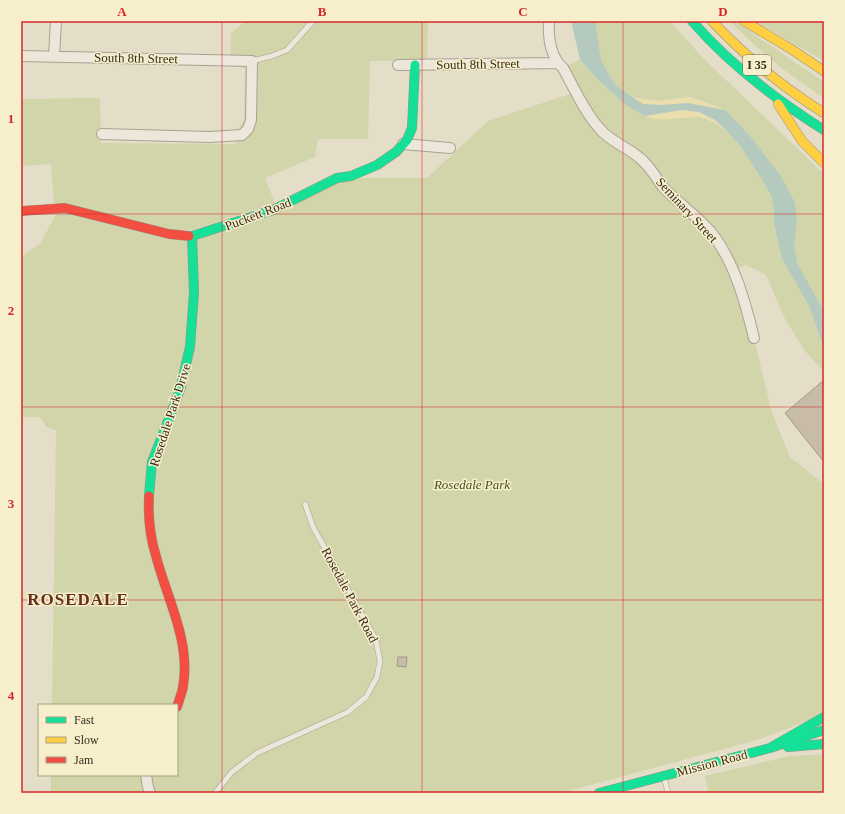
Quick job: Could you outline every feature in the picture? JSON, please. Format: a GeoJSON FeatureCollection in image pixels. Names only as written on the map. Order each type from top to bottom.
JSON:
{"type":"FeatureCollection","features":[{"type":"Feature","properties":{"kind":"main road","name":"I 35"},"geometry":{"type":"LineString","coordinates":[[692,21],[714,46],[745,75],[772,96],[824,130]]}},
{"type":"Feature","properties":{"kind":"main road","name":"I 35"},"geometry":{"type":"LineString","coordinates":[[712,21],[736,46],[764,71],[807,103],[824,113]]}},
{"type":"Feature","properties":{"kind":"main road"},"geometry":{"type":"LineString","coordinates":[[744,21],[824,71]]}},
{"type":"Feature","properties":{"kind":"main road","name":"Puckett Road"},"geometry":{"type":"LineString","coordinates":[[21,211],[65,208],[169,234],[192,236],[273,210],[337,178],[351,176],[377,165],[396,152],[406,140],[412,128],[415,65]]}},
{"type":"Feature","properties":{"kind":"main road"},"geometry":{"type":"LineString","coordinates":[[772,96],[802,141],[824,164]]}},
{"type":"Feature","properties":{"kind":"main road","name":"Rosedale Park Drive"},"geometry":{"type":"LineString","coordinates":[[178,705],[185,676],[184,650],[174,609],[156,558],[149,513],[149,486],[152,461],[182,383],[193,330],[195,288],[192,236]]}},
{"type":"Feature","properties":{"kind":"main road"},"geometry":{"type":"LineString","coordinates":[[770,748],[824,717]]}},
{"type":"Feature","properties":{"kind":"main road","name":"Mission Road"},"geometry":{"type":"LineString","coordinates":[[599,793],[770,748],[824,730]]}},
{"type":"Feature","properties":{"kind":"main road"},"geometry":{"type":"LineString","coordinates":[[770,748],[824,744]]}},
{"type":"Feature","properties":{"kind":"street"},"geometry":{"type":"LineString","coordinates":[[54,56],[56,21]]}},
{"type":"Feature","properties":{"kind":"street","name":"Seminary Street"},"geometry":{"type":"LineString","coordinates":[[549,21],[552,51],[590,116],[611,140],[635,154],[646,163],[663,186],[681,206],[698,219],[710,231],[721,247],[737,281],[749,316],[754,338]]}},
{"type":"Feature","properties":{"kind":"street","name":"South 8th Street"},"geometry":{"type":"LineString","coordinates":[[21,56],[252,61]]}},
{"type":"Feature","properties":{"kind":"street"},"geometry":{"type":"LineString","coordinates":[[102,134],[209,138],[242,135],[248,129],[251,120],[252,61]]}},
{"type":"Feature","properties":{"kind":"street","name":"South 8th Street"},"geometry":{"type":"LineString","coordinates":[[398,65],[558,63]]}},
{"type":"Feature","properties":{"kind":"street"},"geometry":{"type":"LineString","coordinates":[[403,144],[450,148]]}},
{"type":"Feature","properties":{"kind":"street"},"geometry":{"type":"LineString","coordinates":[[146,776],[150,793]]}},
{"type":"Feature","properties":{"kind":"lane"},"geometry":{"type":"LineString","coordinates":[[252,61],[272,56],[287,50],[313,21]]}},
{"type":"Feature","properties":{"kind":"lane","name":"Rosedale Park Road"},"geometry":{"type":"LineString","coordinates":[[214,793],[232,772],[257,753],[348,712],[366,697],[378,677],[380,660],[376,640],[313,527],[305,504]]}},
{"type":"Feature","properties":{"kind":"lane"},"geometry":{"type":"LineString","coordinates":[[664,776],[668,793]]}},
{"type":"Feature","properties":{"kind":"green space"},"geometry":{"type":"Polygon","coordinates":[[[245,21],[428,21],[427,60],[370,61],[368,139],[318,139],[315,157],[265,178],[275,203],[192,230],[174,230],[54,203],[51,164],[21,166],[21,99],[100,98],[101,143],[236,144],[239,129],[244,120],[245,68],[230,66],[231,33],[245,21]]]}},
{"type":"Feature","properties":{"kind":"green space"},"geometry":{"type":"Polygon","coordinates":[[[595,21],[670,21],[703,58],[824,174],[824,311],[799,266],[794,247],[794,236],[748,135],[725,110],[718,107],[690,97],[658,101],[635,98],[615,85],[601,60],[595,21]]]}},
{"type":"Feature","properties":{"kind":"green space"},"geometry":{"type":"Polygon","coordinates":[[[732,21],[824,82],[824,98],[787,72],[764,53],[731,22],[732,21]]]}},
{"type":"Feature","properties":{"kind":"green space"},"geometry":{"type":"Polygon","coordinates":[[[754,21],[823,21],[824,61],[754,21]]]}},
{"type":"Feature","properties":{"kind":"green space","name":"Rosedale Park"},"geometry":{"type":"Polygon","coordinates":[[[580,59],[595,77],[627,106],[649,117],[658,119],[699,117],[711,121],[725,129],[739,144],[771,195],[774,210],[774,224],[782,259],[809,306],[824,348],[824,372],[805,351],[785,319],[766,275],[746,265],[732,270],[749,316],[771,410],[790,457],[824,484],[824,711],[813,719],[757,740],[561,793],[51,793],[51,776],[178,776],[178,704],[52,704],[56,430],[46,427],[40,417],[21,417],[21,257],[40,244],[59,209],[192,236],[337,178],[427,178],[488,121],[576,92],[563,68],[580,59]]]}},
{"type":"Feature","properties":{"kind":"green space"},"geometry":{"type":"Polygon","coordinates":[[[824,754],[824,793],[707,793],[705,776],[790,756],[824,754]]]}},
{"type":"Feature","properties":{"kind":"sand"},"geometry":{"type":"Polygon","coordinates":[[[690,97],[725,110],[688,103],[653,106],[643,104],[635,98],[658,101],[690,97]]]}},
{"type":"Feature","properties":{"kind":"sand"},"geometry":{"type":"Polygon","coordinates":[[[682,110],[705,115],[725,129],[710,120],[699,117],[658,119],[645,116],[682,110]]]}},
{"type":"Feature","properties":{"kind":"shaded area"},"geometry":{"type":"Polygon","coordinates":[[[571,21],[595,21],[601,60],[615,85],[643,104],[662,105],[688,103],[725,110],[749,135],[781,176],[795,203],[797,222],[794,246],[798,265],[824,311],[824,348],[809,306],[782,259],[774,224],[774,210],[771,195],[739,144],[715,120],[699,112],[682,110],[645,116],[627,106],[595,77],[580,59],[571,21]]]}},
{"type":"Feature","properties":{"kind":"building"},"geometry":{"type":"Polygon","coordinates":[[[824,380],[824,462],[785,413],[824,380]]]}},
{"type":"Feature","properties":{"kind":"building"},"geometry":{"type":"Polygon","coordinates":[[[398,657],[407,657],[406,667],[397,666],[398,657]]]}},
{"type":"Feature","properties":{"kind":"traffic: fast"},"geometry":{"type":"LineString","coordinates":[[692,21],[738,67],[788,106],[824,130]]}},
{"type":"Feature","properties":{"kind":"traffic: fast"},"geometry":{"type":"LineString","coordinates":[[189,236],[273,210],[337,178],[351,176],[377,165],[396,152],[407,140],[412,128],[415,65]]}},
{"type":"Feature","properties":{"kind":"traffic: fast"},"geometry":{"type":"LineString","coordinates":[[149,496],[152,462],[180,390],[190,347],[194,292],[192,236]]}},
{"type":"Feature","properties":{"kind":"traffic: fast"},"geometry":{"type":"LineString","coordinates":[[770,748],[824,717]]}},
{"type":"Feature","properties":{"kind":"traffic: fast"},"geometry":{"type":"LineString","coordinates":[[599,793],[770,748],[824,730]]}},
{"type":"Feature","properties":{"kind":"traffic: fast"},"geometry":{"type":"LineString","coordinates":[[788,747],[824,744]]}},
{"type":"Feature","properties":{"kind":"traffic: slow"},"geometry":{"type":"LineString","coordinates":[[712,21],[765,71],[824,113]]}},
{"type":"Feature","properties":{"kind":"traffic: slow"},"geometry":{"type":"LineString","coordinates":[[744,21],[824,71]]}},
{"type":"Feature","properties":{"kind":"traffic: slow"},"geometry":{"type":"LineString","coordinates":[[778,104],[802,141],[824,163]]}},
{"type":"Feature","properties":{"kind":"traffic: jam"},"geometry":{"type":"LineString","coordinates":[[21,211],[65,208],[169,234],[189,236]]}},
{"type":"Feature","properties":{"kind":"traffic: jam"},"geometry":{"type":"LineString","coordinates":[[149,496],[149,519],[152,541],[177,620],[184,653],[185,670],[183,687],[178,704]]}},
{"type":"Feature","properties":{"kind":"district","name":"ROSEDALE"},"geometry":{"type":"Point","coordinates":[78,599]}}]}
